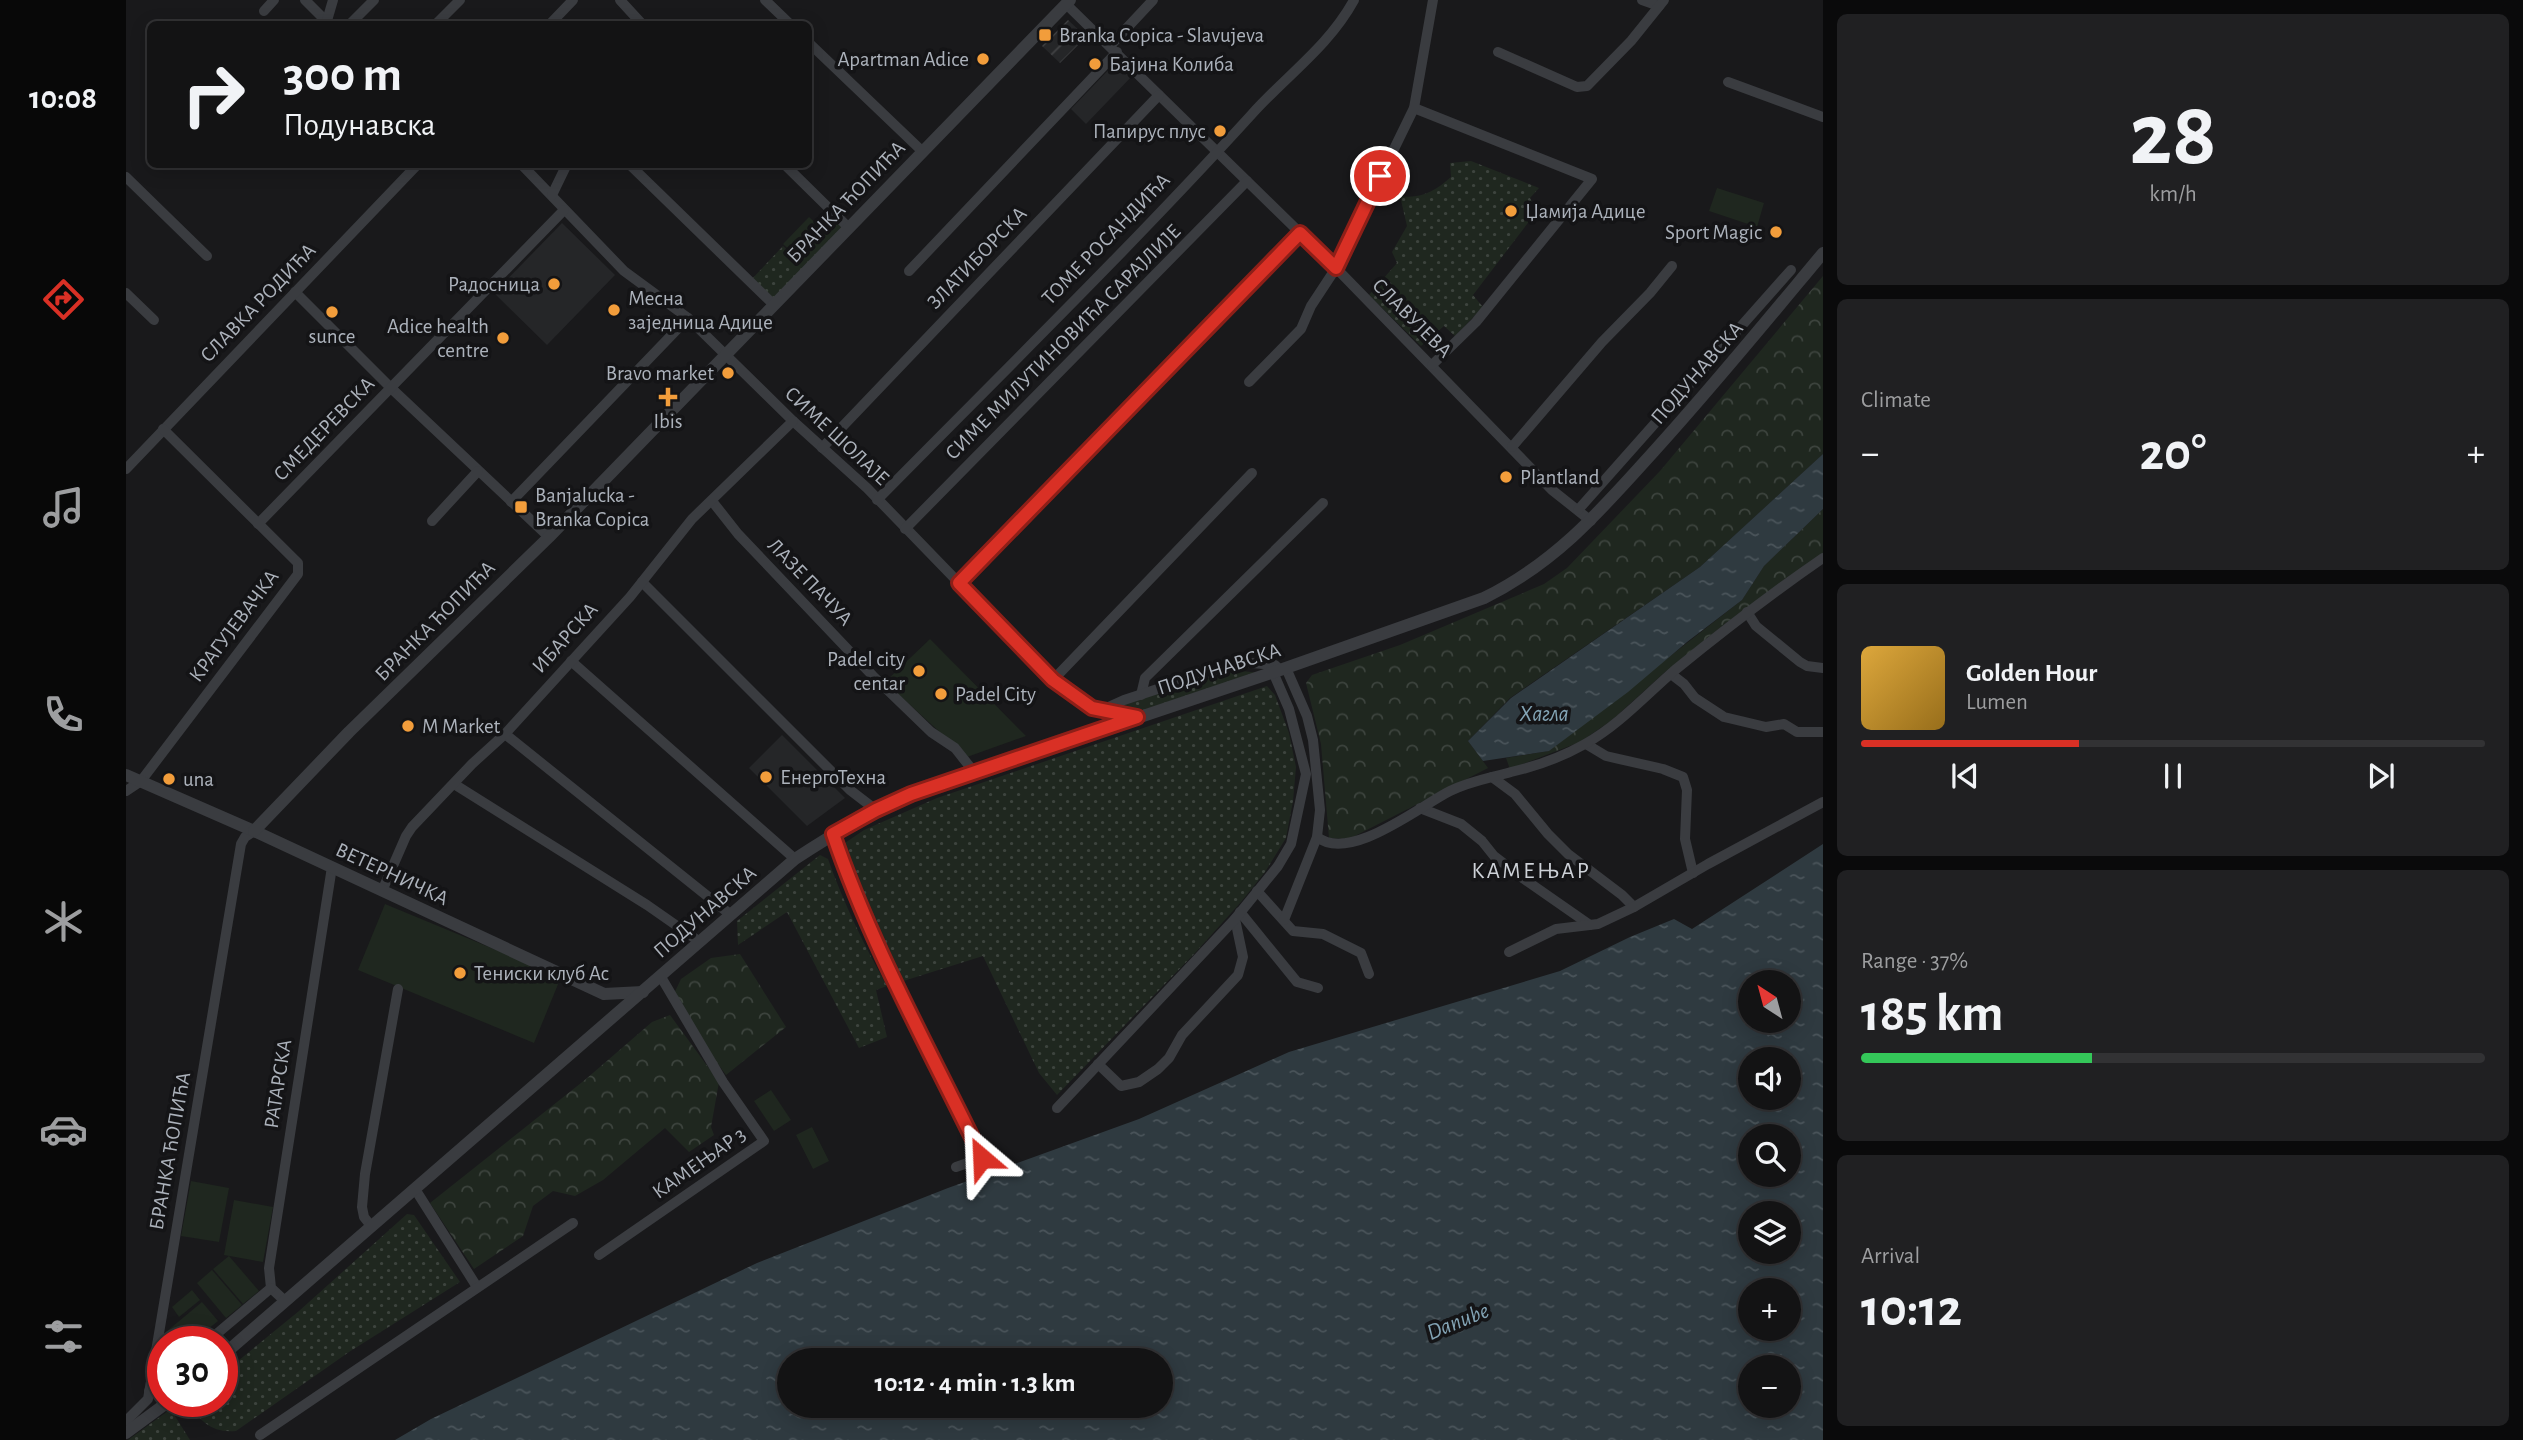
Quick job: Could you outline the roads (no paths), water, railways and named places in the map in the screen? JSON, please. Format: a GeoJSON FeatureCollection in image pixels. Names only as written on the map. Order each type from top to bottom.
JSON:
{"type":"FeatureCollection","features":[{"type":"Feature","properties":{"kind":"street"},"geometry":{"type":"LineString","coordinates":[[264,11],[274,0]]}},
{"type":"Feature","properties":{"kind":"street"},"geometry":{"type":"LineString","coordinates":[[305,0],[325,21]]}},
{"type":"Feature","properties":{"kind":"street"},"geometry":{"type":"LineString","coordinates":[[327,21],[332,0]]}},
{"type":"Feature","properties":{"kind":"street"},"geometry":{"type":"LineString","coordinates":[[353,21],[374,0]]}},
{"type":"Feature","properties":{"kind":"street"},"geometry":{"type":"LineString","coordinates":[[439,21],[460,0]]}},
{"type":"Feature","properties":{"kind":"street"},"geometry":{"type":"LineString","coordinates":[[553,21],[573,0]]}},
{"type":"Feature","properties":{"kind":"street"},"geometry":{"type":"LineString","coordinates":[[620,0],[636,21]]}},
{"type":"Feature","properties":{"kind":"street"},"geometry":{"type":"LineString","coordinates":[[765,0],[787,21]]}},
{"type":"Feature","properties":{"kind":"street"},"geometry":{"type":"LineString","coordinates":[[909,271],[1113,49],[1153,0]]}},
{"type":"Feature","properties":{"kind":"street","name":"ТОМЕ РОСАНДИЋА"},"geometry":{"type":"LineString","coordinates":[[877,500],[1218,153],[1284,79],[1327,41],[1354,0]]}},
{"type":"Feature","properties":{"kind":"street"},"geometry":{"type":"LineString","coordinates":[[1249,382],[1301,329],[1311,306],[1336,268],[1414,107],[1433,0]]}},
{"type":"Feature","properties":{"kind":"street"},"geometry":{"type":"LineString","coordinates":[[1498,52],[1577,87],[1587,86],[1631,41],[1661,3],[1642,0]]}},
{"type":"Feature","properties":{"kind":"street","name":"СЛАВУЈЕВА"},"geometry":{"type":"LineString","coordinates":[[1068,2],[1336,268],[1552,490],[1591,521]]}},
{"type":"Feature","properties":{"kind":"street","name":"БРАНКА ЋОПИЋА"},"geometry":{"type":"LineString","coordinates":[[160,1326],[241,844],[245,837],[549,537],[1068,2]]}},
{"type":"Feature","properties":{"kind":"street"},"geometry":{"type":"LineString","coordinates":[[812,46],[922,151]]}},
{"type":"Feature","properties":{"kind":"street"},"geometry":{"type":"LineString","coordinates":[[1728,82],[1823,117]]}},
{"type":"Feature","properties":{"kind":"street","name":"ЗЛАТИБОРСКА"},"geometry":{"type":"LineString","coordinates":[[822,448],[1159,95]]}},
{"type":"Feature","properties":{"kind":"street"},"geometry":{"type":"LineString","coordinates":[[1414,107],[1592,179],[1476,322],[1432,365]]}},
{"type":"Feature","properties":{"kind":"street","name":"СЛАВКА РОДИЋА"},"geometry":{"type":"LineString","coordinates":[[126,469],[414,168]]}},
{"type":"Feature","properties":{"kind":"street","name":"СИМЕ ШОЛАЈЕ"},"geometry":{"type":"LineString","coordinates":[[525,168],[637,283],[688,318],[877,500],[1053,680],[1092,708],[1137,717]]}},
{"type":"Feature","properties":{"kind":"street"},"geometry":{"type":"LineString","coordinates":[[552,195],[566,168]]}},
{"type":"Feature","properties":{"kind":"street"},"geometry":{"type":"LineString","coordinates":[[633,168],[774,305]]}},
{"type":"Feature","properties":{"kind":"street"},"geometry":{"type":"LineString","coordinates":[[788,168],[848,227]]}},
{"type":"Feature","properties":{"kind":"street"},"geometry":{"type":"LineString","coordinates":[[126,177],[207,256]]}},
{"type":"Feature","properties":{"kind":"street","name":"СИМЕ МИЛУТИНОВИЋА САРАЈЛИЈЕ"},"geometry":{"type":"LineString","coordinates":[[905,529],[1247,181]]}},
{"type":"Feature","properties":{"kind":"street","name":"СМЕДЕРЕВСКА"},"geometry":{"type":"LineString","coordinates":[[258,524],[564,210]]}},
{"type":"Feature","properties":{"kind":"street"},"geometry":{"type":"LineString","coordinates":[[959,583],[1300,233]]}},
{"type":"Feature","properties":{"kind":"street","name":"ПОДУНАВСКА"},"geometry":{"type":"LineString","coordinates":[[238,1342],[795,859],[833,834],[911,794],[1280,670],[1484,598],[1516,582],[1559,550],[1591,521],[1728,369],[1823,253]]}},
{"type":"Feature","properties":{"kind":"street"},"geometry":{"type":"LineString","coordinates":[[1512,447],[1602,342],[1650,293],[1672,266]]}},
{"type":"Feature","properties":{"kind":"street"},"geometry":{"type":"LineString","coordinates":[[1578,510],[1791,270]]}},
{"type":"Feature","properties":{"kind":"street"},"geometry":{"type":"LineString","coordinates":[[295,292],[391,388],[549,537]]}},
{"type":"Feature","properties":{"kind":"street"},"geometry":{"type":"LineString","coordinates":[[126,293],[154,320]]}},
{"type":"Feature","properties":{"kind":"street"},"geometry":{"type":"LineString","coordinates":[[511,502],[688,318]]}},
{"type":"Feature","properties":{"kind":"street","name":"ИБАРСКА"},"geometry":{"type":"LineString","coordinates":[[382,891],[406,836],[472,764],[505,734],[642,582],[672,542],[793,421]]}},
{"type":"Feature","properties":{"kind":"street","name":"КРАГУЈЕВАЧКА"},"geometry":{"type":"LineString","coordinates":[[126,791],[141,781],[298,574],[298,563],[163,429]]}},
{"type":"Feature","properties":{"kind":"street"},"geometry":{"type":"LineString","coordinates":[[432,521],[478,471]]}},
{"type":"Feature","properties":{"kind":"street"},"geometry":{"type":"LineString","coordinates":[[1053,680],[1252,473]]}},
{"type":"Feature","properties":{"kind":"street","name":"ЛАЗЕ ПАЧУА"},"geometry":{"type":"LineString","coordinates":[[712,501],[738,534],[873,676],[931,732],[955,748],[974,772]]}},
{"type":"Feature","properties":{"kind":"street"},"geometry":{"type":"LineString","coordinates":[[1141,695],[1145,678],[1323,503]]}},
{"type":"Feature","properties":{"kind":"street"},"geometry":{"type":"LineString","coordinates":[[1317,837],[1322,841],[1337,844],[1362,838],[1401,821],[1451,790],[1471,782],[1538,765],[1586,744],[1608,729],[1746,612],[1823,558]]}},
{"type":"Feature","properties":{"kind":"street"},"geometry":{"type":"LineString","coordinates":[[642,582],[850,790],[876,810]]}},
{"type":"Feature","properties":{"kind":"street"},"geometry":{"type":"LineString","coordinates":[[1746,612],[1756,626],[1800,662],[1807,666],[1823,668]]}},
{"type":"Feature","properties":{"kind":"street"},"geometry":{"type":"LineString","coordinates":[[571,661],[795,859]]}},
{"type":"Feature","properties":{"kind":"street"},"geometry":{"type":"LineString","coordinates":[[1104,709],[1240,662],[1275,664],[1307,716],[1313,740],[1320,810],[1317,837],[1284,920]]}},
{"type":"Feature","properties":{"kind":"street"},"geometry":{"type":"LineString","coordinates":[[1056,1108],[1237,916],[1291,844],[1306,774],[1280,670]]}},
{"type":"Feature","properties":{"kind":"street"},"geometry":{"type":"LineString","coordinates":[[1671,674],[1684,684],[1695,698],[1724,717],[1766,727],[1784,724],[1797,732],[1823,732]]}},
{"type":"Feature","properties":{"kind":"street"},"geometry":{"type":"LineString","coordinates":[[505,734],[731,915]]}},
{"type":"Feature","properties":{"kind":"street"},"geometry":{"type":"LineString","coordinates":[[1586,744],[1606,756],[1663,769],[1682,777],[1687,790],[1685,839],[1692,873]]}},
{"type":"Feature","properties":{"kind":"street","name":"ВЕТЕРНИЧКА"},"geometry":{"type":"LineString","coordinates":[[126,775],[254,831],[604,994],[643,991]]}},
{"type":"Feature","properties":{"kind":"street"},"geometry":{"type":"LineString","coordinates":[[1492,777],[1515,794],[1568,854],[1634,907]]}},
{"type":"Feature","properties":{"kind":"street"},"geometry":{"type":"LineString","coordinates":[[454,784],[647,905],[700,942]]}},
{"type":"Feature","properties":{"kind":"street"},"geometry":{"type":"LineString","coordinates":[[1509,952],[1556,929],[1598,924],[1634,907],[1823,803]]}},
{"type":"Feature","properties":{"kind":"street"},"geometry":{"type":"LineString","coordinates":[[1420,808],[1461,824],[1504,864],[1590,925]]}},
{"type":"Feature","properties":{"kind":"street"},"geometry":{"type":"LineString","coordinates":[[833,834],[845,870],[880,949],[982,1158],[956,1167]]}},
{"type":"Feature","properties":{"kind":"street","name":"РАТАРСКА"},"geometry":{"type":"LineString","coordinates":[[271,1288],[268,1268],[332,867]]}},
{"type":"Feature","properties":{"kind":"street"},"geometry":{"type":"LineString","coordinates":[[1258,891],[1293,931],[1327,936],[1360,953],[1369,974]]}},
{"type":"Feature","properties":{"kind":"street"},"geometry":{"type":"LineString","coordinates":[[1237,916],[1297,982],[1318,988]]}},
{"type":"Feature","properties":{"kind":"street"},"geometry":{"type":"LineString","coordinates":[[1098,1064],[1121,1086],[1139,1082],[1163,1064],[1182,1035],[1238,975],[1243,957],[1237,916]]}},
{"type":"Feature","properties":{"kind":"street","name":"КАМЕЊАР 3"},"geometry":{"type":"LineString","coordinates":[[599,1255],[764,1141],[723,1082],[660,977]]}},
{"type":"Feature","properties":{"kind":"street"},"geometry":{"type":"LineString","coordinates":[[371,1226],[364,1217],[362,1207],[365,1174],[398,989]]}},
{"type":"Feature","properties":{"kind":"street"},"geometry":{"type":"LineString","coordinates":[[415,1189],[477,1287]]}},
{"type":"Feature","properties":{"kind":"street"},"geometry":{"type":"LineString","coordinates":[[260,1435],[573,1223]]}},
{"type":"Feature","properties":{"kind":"street"},"geometry":{"type":"LineString","coordinates":[[226,1326],[271,1288],[285,1301]]}},
{"type":"Feature","properties":{"kind":"street","name":"БРАНКА ЋОПИЋА"},"geometry":{"type":"LineString","coordinates":[[126,1421],[147,1399]]}},
{"type":"Feature","properties":{"kind":"street"},"geometry":{"type":"LineString","coordinates":[[126,1433],[147,1417]]}},
{"type":"Feature","properties":{"kind":"water","name":"Хагла"},"geometry":{"type":"Polygon","coordinates":[[[1823,454],[1823,509],[1764,566],[1742,600],[1628,692],[1549,751],[1483,761],[1468,741],[1511,698],[1700,567],[1823,454]]]}},
{"type":"Feature","properties":{"kind":"water","name":"Danube"},"geometry":{"type":"Polygon","coordinates":[[[1823,844],[1823,1440],[395,1440],[431,1419],[757,1263],[948,1188],[1139,1119],[1289,1052],[1560,971],[1674,919],[1692,929],[1823,844]]]}},
{"type":"Feature","properties":{"kind":"place","name":"Branka Copica - Slavujeva"},"geometry":{"type":"Point","coordinates":[1045,35]}},
{"type":"Feature","properties":{"kind":"place","name":"Apartman Adice"},"geometry":{"type":"Point","coordinates":[983,59]}},
{"type":"Feature","properties":{"kind":"place","name":"Бајина Колиба"},"geometry":{"type":"Point","coordinates":[1095,64]}},
{"type":"Feature","properties":{"kind":"place","name":"Папирус плус"},"geometry":{"type":"Point","coordinates":[1220,131]}},
{"type":"Feature","properties":{"kind":"place","name":"Џамија Адице"},"geometry":{"type":"Point","coordinates":[1511,211]}},
{"type":"Feature","properties":{"kind":"place","name":"Sport Magic"},"geometry":{"type":"Point","coordinates":[1776,232]}},
{"type":"Feature","properties":{"kind":"place","name":"Радосница"},"geometry":{"type":"Point","coordinates":[554,284]}},
{"type":"Feature","properties":{"kind":"place","name":"Месна заједница Адице"},"geometry":{"type":"Point","coordinates":[614,310]}},
{"type":"Feature","properties":{"kind":"place","name":"sunce"},"geometry":{"type":"Point","coordinates":[332,312]}},
{"type":"Feature","properties":{"kind":"place","name":"Adice health centre"},"geometry":{"type":"Point","coordinates":[503,338]}},
{"type":"Feature","properties":{"kind":"place","name":"Bravo market"},"geometry":{"type":"Point","coordinates":[728,373]}},
{"type":"Feature","properties":{"kind":"place","name":"Ibis"},"geometry":{"type":"Point","coordinates":[668,397]}},
{"type":"Feature","properties":{"kind":"place","name":"Plantland"},"geometry":{"type":"Point","coordinates":[1506,477]}},
{"type":"Feature","properties":{"kind":"place","name":"Banjalucka - Branka Copica"},"geometry":{"type":"Point","coordinates":[521,507]}},
{"type":"Feature","properties":{"kind":"place","name":"Padel city centar"},"geometry":{"type":"Point","coordinates":[919,671]}},
{"type":"Feature","properties":{"kind":"place","name":"Padel City"},"geometry":{"type":"Point","coordinates":[941,694]}},
{"type":"Feature","properties":{"kind":"place","name":"M Market"},"geometry":{"type":"Point","coordinates":[408,726]}},
{"type":"Feature","properties":{"kind":"place","name":"ЕнергоТехна"},"geometry":{"type":"Point","coordinates":[766,777]}},
{"type":"Feature","properties":{"kind":"place","name":"una"},"geometry":{"type":"Point","coordinates":[169,779]}},
{"type":"Feature","properties":{"kind":"place","name":"Тениски клуб Ас"},"geometry":{"type":"Point","coordinates":[460,973]}},
{"type":"Feature","properties":{"kind":"district","name":"КАМЕЊАР"},"geometry":{"type":"Point","coordinates":[1531,871]}}]}
